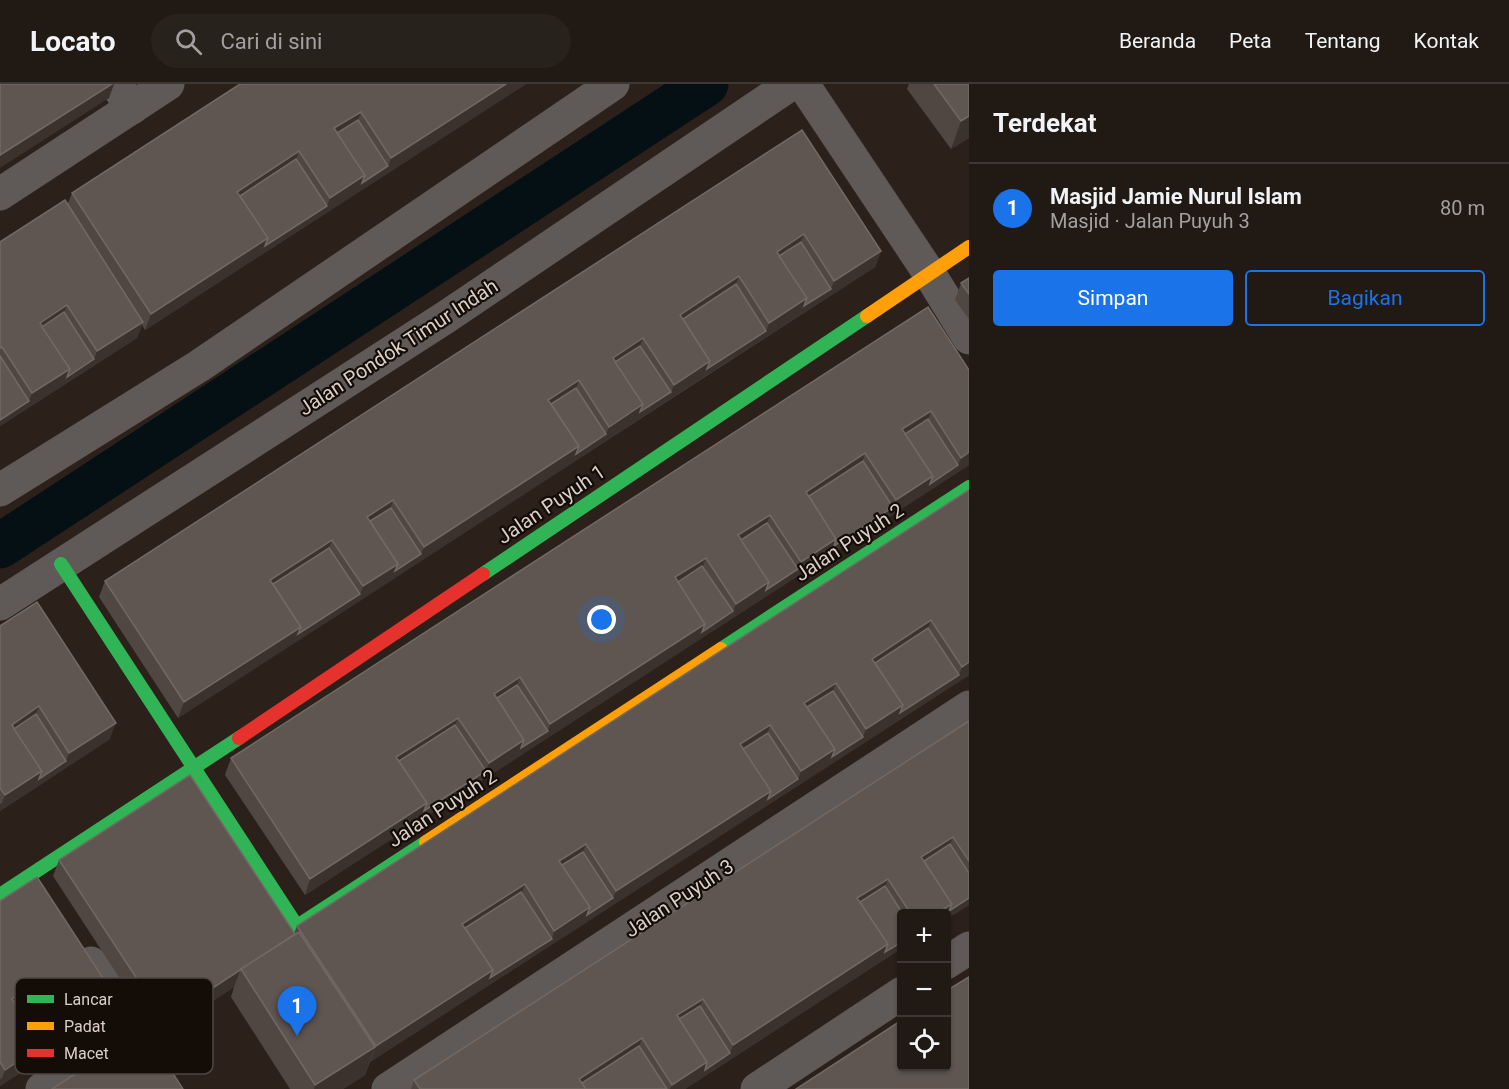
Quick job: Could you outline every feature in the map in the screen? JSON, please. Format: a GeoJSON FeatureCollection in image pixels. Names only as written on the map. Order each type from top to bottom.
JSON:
{"type":"FeatureCollection","features":[{"type":"Feature","properties":{"kind":"street"},"geometry":{"type":"LineString","coordinates":[[0,194],[124,96],[168,84]]}},
{"type":"Feature","properties":{"kind":"street"},"geometry":{"type":"LineString","coordinates":[[0,490],[199,366],[613,84]]}},
{"type":"Feature","properties":{"kind":"street","name":"Jalan Pondok Timur Indah"},"geometry":{"type":"LineString","coordinates":[[0,604],[446,316],[791,84]]}},
{"type":"Feature","properties":{"kind":"street"},"geometry":{"type":"LineString","coordinates":[[803,84],[929,273],[969,338]]}},
{"type":"Feature","properties":{"kind":"street","name":"Jalan Puyuh 1"},"geometry":{"type":"LineString","coordinates":[[0,895],[39,884],[194,768],[969,247]]}},
{"type":"Feature","properties":{"kind":"street","name":"Jalan Puyuh 2"},"geometry":{"type":"LineString","coordinates":[[62,564],[297,926],[969,487]]}},
{"type":"Feature","properties":{"kind":"street","name":"Jalan Puyuh 3"},"geometry":{"type":"LineString","coordinates":[[388,1089],[969,708]]}},
{"type":"Feature","properties":{"kind":"street"},"geometry":{"type":"LineString","coordinates":[[78,942],[101,978]]}},
{"type":"Feature","properties":{"kind":"street"},"geometry":{"type":"LineString","coordinates":[[951,960],[969,948]]}},
{"type":"Feature","properties":{"kind":"street"},"geometry":{"type":"LineString","coordinates":[[757,1089],[897,996]]}},
{"type":"Feature","properties":{"kind":"street"},"geometry":{"type":"LineString","coordinates":[[42,1089],[65,1074]]}},
{"type":"Feature","properties":{"kind":"building"},"geometry":{"type":"Polygon","coordinates":[[[0,84],[112,84],[0,155],[0,84]]]}},
{"type":"Feature","properties":{"kind":"building"},"geometry":{"type":"Polygon","coordinates":[[[240,84],[506,84],[391,158],[361,112],[334,128],[365,175],[330,198],[299,151],[237,192],[268,238],[151,314],[72,193],[240,84]]]}},
{"type":"Feature","properties":{"kind":"building"},"geometry":{"type":"Polygon","coordinates":[[[934,84],[969,84],[969,116],[961,121],[934,84]]]}},
{"type":"Feature","properties":{"kind":"building"},"geometry":{"type":"Polygon","coordinates":[[[358,120],[388,166],[362,183],[365,175],[337,133],[358,120]]]}},
{"type":"Feature","properties":{"kind":"building"},"geometry":{"type":"Polygon","coordinates":[[[802,130],[881,251],[834,281],[804,234],[777,252],[807,298],[769,323],[739,276],[680,315],[710,361],[674,385],[643,338],[613,358],[643,404],[609,427],[579,380],[548,400],[579,446],[424,547],[393,500],[367,517],[398,564],[363,586],[332,540],[270,580],[301,627],[184,702],[105,581],[802,130]]]}},
{"type":"Feature","properties":{"kind":"building"},"geometry":{"type":"Polygon","coordinates":[[[296,159],[327,206],[265,246],[268,238],[240,196],[296,159]]]}},
{"type":"Feature","properties":{"kind":"building"},"geometry":{"type":"Polygon","coordinates":[[[65,200],[143,322],[97,351],[67,305],[40,323],[70,369],[32,393],[2,347],[0,348],[0,242],[65,200]]]}},
{"type":"Feature","properties":{"kind":"building"},"geometry":{"type":"Polygon","coordinates":[[[801,242],[831,289],[804,306],[807,298],[779,256],[801,242]]]}},
{"type":"Feature","properties":{"kind":"building"},"geometry":{"type":"Polygon","coordinates":[[[969,278],[969,294],[961,283],[969,278]]]}},
{"type":"Feature","properties":{"kind":"building"},"geometry":{"type":"Polygon","coordinates":[[[736,284],[766,331],[707,369],[710,361],[683,319],[736,284]]]}},
{"type":"Feature","properties":{"kind":"building"},"geometry":{"type":"Polygon","coordinates":[[[928,307],[969,370],[969,452],[961,458],[931,411],[902,429],[933,476],[896,500],[865,453],[806,492],[836,539],[801,562],[770,515],[738,535],[769,582],[736,604],[706,558],[675,577],[705,624],[550,724],[520,677],[494,694],[524,740],[489,763],[458,718],[396,757],[427,803],[310,879],[231,758],[928,307]]]}},
{"type":"Feature","properties":{"kind":"building"},"geometry":{"type":"Polygon","coordinates":[[[64,312],[94,359],[67,377],[70,369],[42,327],[64,312]]]}},
{"type":"Feature","properties":{"kind":"building"},"geometry":{"type":"Polygon","coordinates":[[[640,346],[671,392],[640,412],[643,404],[615,362],[640,346]]]}},
{"type":"Feature","properties":{"kind":"building"},"geometry":{"type":"Polygon","coordinates":[[[0,356],[29,401],[0,420],[0,356]]]}},
{"type":"Feature","properties":{"kind":"building"},"geometry":{"type":"Polygon","coordinates":[[[576,388],[606,434],[576,454],[579,446],[551,404],[576,388]]]}},
{"type":"Feature","properties":{"kind":"building"},"geometry":{"type":"Polygon","coordinates":[[[928,419],[958,465],[930,484],[933,476],[905,434],[928,419]]]}},
{"type":"Feature","properties":{"kind":"building"},"geometry":{"type":"Polygon","coordinates":[[[863,461],[893,507],[834,546],[836,539],[809,496],[863,461]]]}},
{"type":"Feature","properties":{"kind":"building"},"geometry":{"type":"Polygon","coordinates":[[[969,490],[969,662],[962,667],[931,620],[872,659],[903,705],[866,729],[836,683],[804,703],[835,749],[801,771],[770,725],[740,744],[771,791],[616,891],[586,844],[559,861],[590,907],[554,931],[525,884],[462,924],[493,970],[376,1046],[297,926],[969,490]]]}},
{"type":"Feature","properties":{"kind":"building"},"geometry":{"type":"Polygon","coordinates":[[[391,508],[421,554],[395,571],[398,564],[370,521],[391,508]]]}},
{"type":"Feature","properties":{"kind":"building"},"geometry":{"type":"Polygon","coordinates":[[[767,523],[798,569],[766,590],[769,582],[741,540],[767,523]]]}},
{"type":"Feature","properties":{"kind":"building"},"geometry":{"type":"Polygon","coordinates":[[[329,548],[360,594],[298,634],[301,627],[273,584],[329,548]]]}},
{"type":"Feature","properties":{"kind":"building"},"geometry":{"type":"Polygon","coordinates":[[[702,566],[733,611],[702,632],[705,624],[678,582],[702,566]]]}},
{"type":"Feature","properties":{"kind":"building"},"geometry":{"type":"Polygon","coordinates":[[[37,602],[116,723],[69,753],[39,706],[12,725],[42,771],[5,795],[0,788],[0,626],[37,602]]]}},
{"type":"Feature","properties":{"kind":"building"},"geometry":{"type":"Polygon","coordinates":[[[928,628],[959,675],[900,713],[903,705],[875,663],[928,628]]]}},
{"type":"Feature","properties":{"kind":"building"},"geometry":{"type":"Polygon","coordinates":[[[517,685],[548,731],[521,748],[524,740],[497,698],[517,685]]]}},
{"type":"Feature","properties":{"kind":"building"},"geometry":{"type":"Polygon","coordinates":[[[833,691],[863,737],[832,757],[835,749],[807,707],[833,691]]]}},
{"type":"Feature","properties":{"kind":"building"},"geometry":{"type":"Polygon","coordinates":[[[36,714],[66,761],[39,779],[42,771],[14,729],[36,714]]]}},
{"type":"Feature","properties":{"kind":"building"},"geometry":{"type":"Polygon","coordinates":[[[969,721],[969,861],[953,837],[921,857],[952,904],[944,909],[908,909],[888,879],[857,898],[888,944],[733,1045],[703,999],[677,1015],[707,1062],[672,1085],[642,1038],[579,1079],[586,1089],[420,1089],[414,1080],[969,721]]]}},
{"type":"Feature","properties":{"kind":"building"},"geometry":{"type":"Polygon","coordinates":[[[455,725],[486,771],[424,811],[427,803],[399,761],[455,725]]]}},
{"type":"Feature","properties":{"kind":"building"},"geometry":{"type":"Polygon","coordinates":[[[768,733],[798,779],[768,799],[771,791],[743,749],[768,733]]]}},
{"type":"Feature","properties":{"kind":"building"},"geometry":{"type":"Polygon","coordinates":[[[190,775],[295,934],[213,988],[213,978],[136,978],[59,860],[190,775]]]}},
{"type":"Feature","properties":{"kind":"building"},"geometry":{"type":"Polygon","coordinates":[[[950,844],[969,873],[969,898],[950,909],[952,904],[924,861],[950,844]]]}},
{"type":"Feature","properties":{"kind":"building"},"geometry":{"type":"Polygon","coordinates":[[[583,852],[613,898],[587,915],[590,907],[562,865],[583,852]]]}},
{"type":"Feature","properties":{"kind":"building"},"geometry":{"type":"Polygon","coordinates":[[[37,877],[103,978],[15,978],[15,997],[12,999],[15,1004],[15,1063],[5,1070],[0,1062],[0,901],[37,877]]]}},
{"type":"Feature","properties":{"kind":"building"},"geometry":{"type":"Polygon","coordinates":[[[885,886],[900,909],[897,909],[897,945],[885,952],[888,944],[860,902],[885,886]]]}},
{"type":"Feature","properties":{"kind":"building"},"geometry":{"type":"Polygon","coordinates":[[[521,892],[552,939],[490,978],[493,970],[465,928],[521,892]]]}},
{"type":"Feature","properties":{"kind":"building"},"geometry":{"type":"Polygon","coordinates":[[[299,932],[375,1047],[315,1085],[241,969],[299,932]]]}},
{"type":"Feature","properties":{"kind":"building"},"geometry":{"type":"Polygon","coordinates":[[[969,977],[969,1089],[796,1089],[897,1023],[897,1071],[951,1071],[951,988],[969,977]]]}},
{"type":"Feature","properties":{"kind":"building"},"geometry":{"type":"Polygon","coordinates":[[[700,1006],[730,1053],[705,1070],[707,1062],[679,1019],[700,1006]]]}},
{"type":"Feature","properties":{"kind":"building"},"geometry":{"type":"Polygon","coordinates":[[[639,1046],[667,1089],[586,1089],[582,1083],[639,1046]]]}},
{"type":"Feature","properties":{"kind":"building"},"geometry":{"type":"Polygon","coordinates":[[[75,1074],[173,1074],[183,1089],[52,1089],[75,1074]]]}},
{"type":"Feature","properties":{"kind":"waterway"},"geometry":{"type":"LineString","coordinates":[[0,546],[706,84]]}},
{"type":"Feature","properties":{"kind":"traffic: fast"},"geometry":{"type":"LineString","coordinates":[[483,574],[867,316]]}},
{"type":"Feature","properties":{"kind":"traffic: fast"},"geometry":{"type":"LineString","coordinates":[[721,649],[969,487]]}},
{"type":"Feature","properties":{"kind":"traffic: fast"},"geometry":{"type":"LineString","coordinates":[[61,564],[297,926],[426,842]]}},
{"type":"Feature","properties":{"kind":"traffic: fast"},"geometry":{"type":"LineString","coordinates":[[0,895],[239,738]]}},
{"type":"Feature","properties":{"kind":"traffic: slow"},"geometry":{"type":"LineString","coordinates":[[867,316],[969,247]]}},
{"type":"Feature","properties":{"kind":"traffic: slow"},"geometry":{"type":"LineString","coordinates":[[426,842],[721,649]]}},
{"type":"Feature","properties":{"kind":"traffic: jam"},"geometry":{"type":"LineString","coordinates":[[239,738],[483,574]]}},
{"type":"Feature","properties":{"kind":"place","name":"Masjid Jamie Nurul Islam"},"geometry":{"type":"Point","coordinates":[297,1036]}}]}
